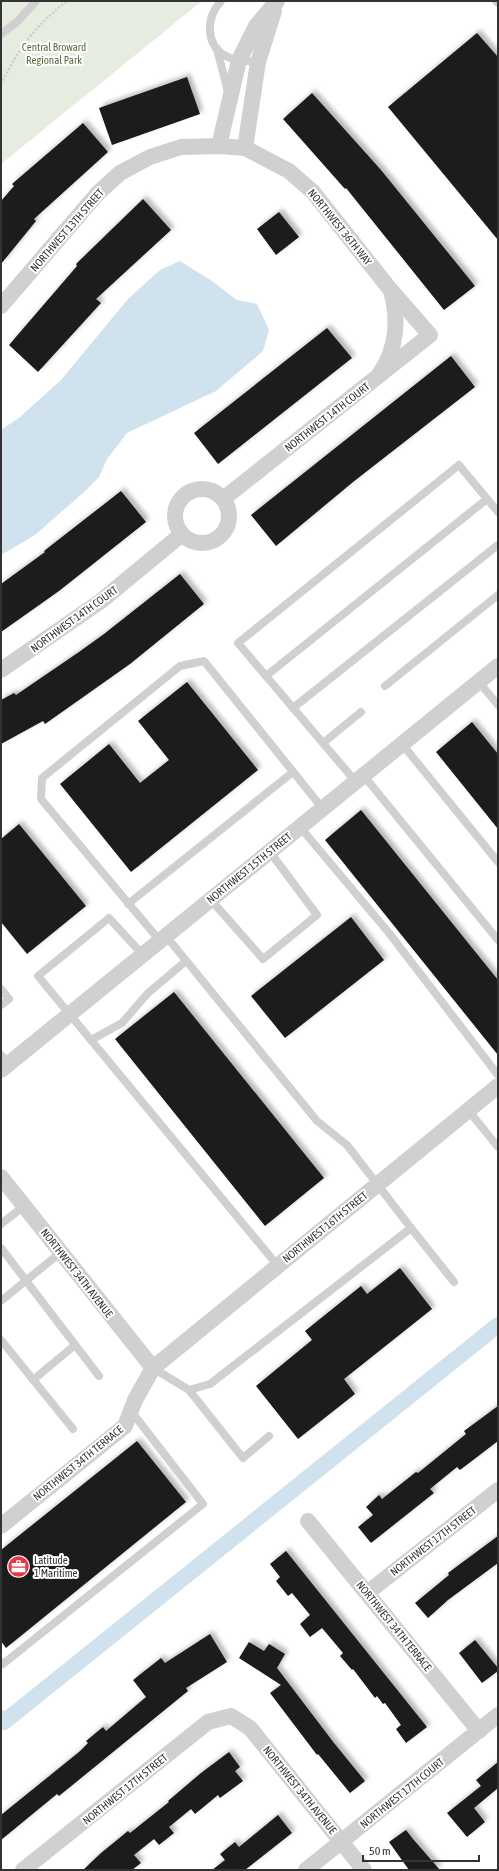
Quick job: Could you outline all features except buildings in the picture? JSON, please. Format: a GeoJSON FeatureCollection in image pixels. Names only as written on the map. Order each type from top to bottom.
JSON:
{"type":"FeatureCollection","features":[{"type":"Feature","properties":{"kind":"street"},"geometry":{"type":"LineString","coordinates":[[219,146],[239,60],[256,26],[277,1]]}},
{"type":"Feature","properties":{"kind":"street"},"geometry":{"type":"LineString","coordinates":[[245,148],[258,62],[277,1]]}},
{"type":"Feature","properties":{"kind":"street","name":"NORTHWEST 36TH WAY"},"geometry":{"type":"LineString","coordinates":[[219,146],[245,148],[289,171],[313,192],[389,288],[430,335]]}},
{"type":"Feature","properties":{"kind":"street","name":"NORTHWEST 13TH STREET"},"geometry":{"type":"LineString","coordinates":[[1,306],[98,194],[120,173],[150,157],[181,148],[219,146]]}},
{"type":"Feature","properties":{"kind":"street","name":"NORTHWEST 36TH WAY"},"geometry":{"type":"LineString","coordinates":[[377,378],[387,360],[396,330],[395,308],[389,288]]}},
{"type":"Feature","properties":{"kind":"street","name":"NORTHWEST 14TH COURT"},"geometry":{"type":"LineString","coordinates":[[223,499],[430,335]]}},
{"type":"Feature","properties":{"kind":"street"},"geometry":{"type":"LineString","coordinates":[[205,489],[215,492],[223,499],[228,508],[230,518],[227,529],[220,537],[211,542],[200,543],[190,540],[182,534],[176,524],[175,514],[178,504],[185,495],[194,490],[205,489]]}},
{"type":"Feature","properties":{"kind":"street","name":"NORTHWEST 14TH COURT"},"geometry":{"type":"LineString","coordinates":[[1,670],[101,601],[182,534]]}},
{"type":"Feature","properties":{"kind":"street","name":"NORTHWEST 15TH STREET"},"geometry":{"type":"LineString","coordinates":[[4,1063],[70,1014],[498,666]]}},
{"type":"Feature","properties":{"kind":"street","name":"NORTHWEST 16TH STREET"},"geometry":{"type":"LineString","coordinates":[[153,1368],[498,1086]]}},
{"type":"Feature","properties":{"kind":"street","name":"NORTHWEST 34TH AVENUE"},"geometry":{"type":"LineString","coordinates":[[1,1177],[153,1368]]}},
{"type":"Feature","properties":{"kind":"street","name":"NORTHWEST 34TH TERRACE"},"geometry":{"type":"LineString","coordinates":[[1,1526],[125,1426],[153,1368]]}},
{"type":"Feature","properties":{"kind":"street","name":"NORTHWEST 17TH STREET"},"geometry":{"type":"LineString","coordinates":[[367,1593],[498,1490]]}},
{"type":"Feature","properties":{"kind":"street","name":"NORTHWEST 34TH TERRACE"},"geometry":{"type":"LineString","coordinates":[[308,1521],[479,1730]]}},
{"type":"Feature","properties":{"kind":"street","name":"NORTHWEST 17TH COURT"},"geometry":{"type":"LineString","coordinates":[[306,1870],[498,1715]]}},
{"type":"Feature","properties":{"kind":"street","name":"NORTHWEST 34TH AVENUE"},"geometry":{"type":"LineString","coordinates":[[231,1716],[250,1728],[364,1870]]}},
{"type":"Feature","properties":{"kind":"street","name":"NORTHWEST 17TH STREET"},"geometry":{"type":"LineString","coordinates":[[23,1870],[208,1722],[231,1716]]}},
{"type":"Feature","properties":{"kind":"lane"},"geometry":{"type":"LineString","coordinates":[[1,34],[18,21],[36,1]]}},
{"type":"Feature","properties":{"kind":"lane"},"geometry":{"type":"LineString","coordinates":[[221,1],[215,7],[209,23],[212,40],[216,48],[230,97]]}},
{"type":"Feature","properties":{"kind":"lane"},"geometry":{"type":"LineString","coordinates":[[216,48],[223,54],[239,60],[258,62]]}},
{"type":"Feature","properties":{"kind":"lane"},"geometry":{"type":"LineString","coordinates":[[498,512],[459,465],[238,643],[323,743],[360,779],[498,940]]}},
{"type":"Feature","properties":{"kind":"lane"},"geometry":{"type":"LineString","coordinates":[[266,676],[487,499]]}},
{"type":"Feature","properties":{"kind":"lane"},"geometry":{"type":"LineString","coordinates":[[293,708],[498,545]]}},
{"type":"Feature","properties":{"kind":"lane"},"geometry":{"type":"LineString","coordinates":[[386,686],[498,595]]}},
{"type":"Feature","properties":{"kind":"lane"},"geometry":{"type":"LineString","coordinates":[[323,809],[204,661],[180,666],[42,778],[41,799],[128,904],[186,961],[317,1121],[347,1145],[454,1282]]}},
{"type":"Feature","properties":{"kind":"lane"},"geometry":{"type":"LineString","coordinates":[[479,682],[498,705]]}},
{"type":"Feature","properties":{"kind":"lane"},"geometry":{"type":"LineString","coordinates":[[323,743],[361,712]]}},
{"type":"Feature","properties":{"kind":"lane"},"geometry":{"type":"LineString","coordinates":[[402,744],[498,862]]}},
{"type":"Feature","properties":{"kind":"lane"},"geometry":{"type":"LineString","coordinates":[[128,904],[293,772]]}},
{"type":"Feature","properties":{"kind":"lane"},"geometry":{"type":"LineString","coordinates":[[300,827],[389,933],[498,1075]]}},
{"type":"Feature","properties":{"kind":"lane"},"geometry":{"type":"LineString","coordinates":[[211,900],[263,959],[317,915],[270,852]]}},
{"type":"Feature","properties":{"kind":"lane"},"geometry":{"type":"LineString","coordinates":[[143,955],[109,918],[38,976],[278,1266]]}},
{"type":"Feature","properties":{"kind":"lane"},"geometry":{"type":"LineString","coordinates":[[91,1040],[122,1023],[148,993],[186,961]]}},
{"type":"Feature","properties":{"kind":"lane"},"geometry":{"type":"LineString","coordinates":[[1,989],[9,999],[1,1005]]}},
{"type":"Feature","properties":{"kind":"lane"},"geometry":{"type":"LineString","coordinates":[[468,1110],[498,1147]]}},
{"type":"Feature","properties":{"kind":"lane"},"geometry":{"type":"LineString","coordinates":[[1,1224],[24,1206]]}},
{"type":"Feature","properties":{"kind":"lane"},"geometry":{"type":"LineString","coordinates":[[189,1390],[210,1384],[411,1228]]}},
{"type":"Feature","properties":{"kind":"lane"},"geometry":{"type":"LineString","coordinates":[[1,1248],[98,1376]]}},
{"type":"Feature","properties":{"kind":"lane"},"geometry":{"type":"LineString","coordinates":[[1,1302],[61,1252]]}},
{"type":"Feature","properties":{"kind":"lane"},"geometry":{"type":"LineString","coordinates":[[1,1340],[72,1429]]}},
{"type":"Feature","properties":{"kind":"lane"},"geometry":{"type":"LineString","coordinates":[[33,1380],[75,1345]]}},
{"type":"Feature","properties":{"kind":"lane"},"geometry":{"type":"LineString","coordinates":[[153,1368],[189,1390],[243,1458],[269,1436]]}},
{"type":"Feature","properties":{"kind":"lane"},"geometry":{"type":"LineString","coordinates":[[1,1662],[3,1664],[203,1504],[131,1411]]}},
{"type":"Feature","properties":{"kind":"path"},"geometry":{"type":"LineString","coordinates":[[1,84],[28,38],[41,23],[67,1]]}},
{"type":"Feature","properties":{"kind":"green space","name":"Central Broward Regional Park"},"geometry":{"type":"Polygon","coordinates":[[[1,1],[202,1],[1,164],[1,1]]]}},
{"type":"Feature","properties":{"kind":"water"},"geometry":{"type":"Polygon","coordinates":[[[180,261],[212,281],[237,300],[257,304],[269,330],[263,351],[216,391],[127,433],[107,459],[99,477],[84,492],[35,535],[1,555],[1,430],[20,417],[61,380],[128,299],[160,270],[180,261]]]}},
{"type":"Feature","properties":{"kind":"waterway"},"geometry":{"type":"LineString","coordinates":[[1,1718],[4,1722],[498,1325]]}},
{"type":"Feature","properties":{"kind":"place","name":"Latitude 1 Maritime"},"geometry":{"type":"Point","coordinates":[18,1566]}}]}
